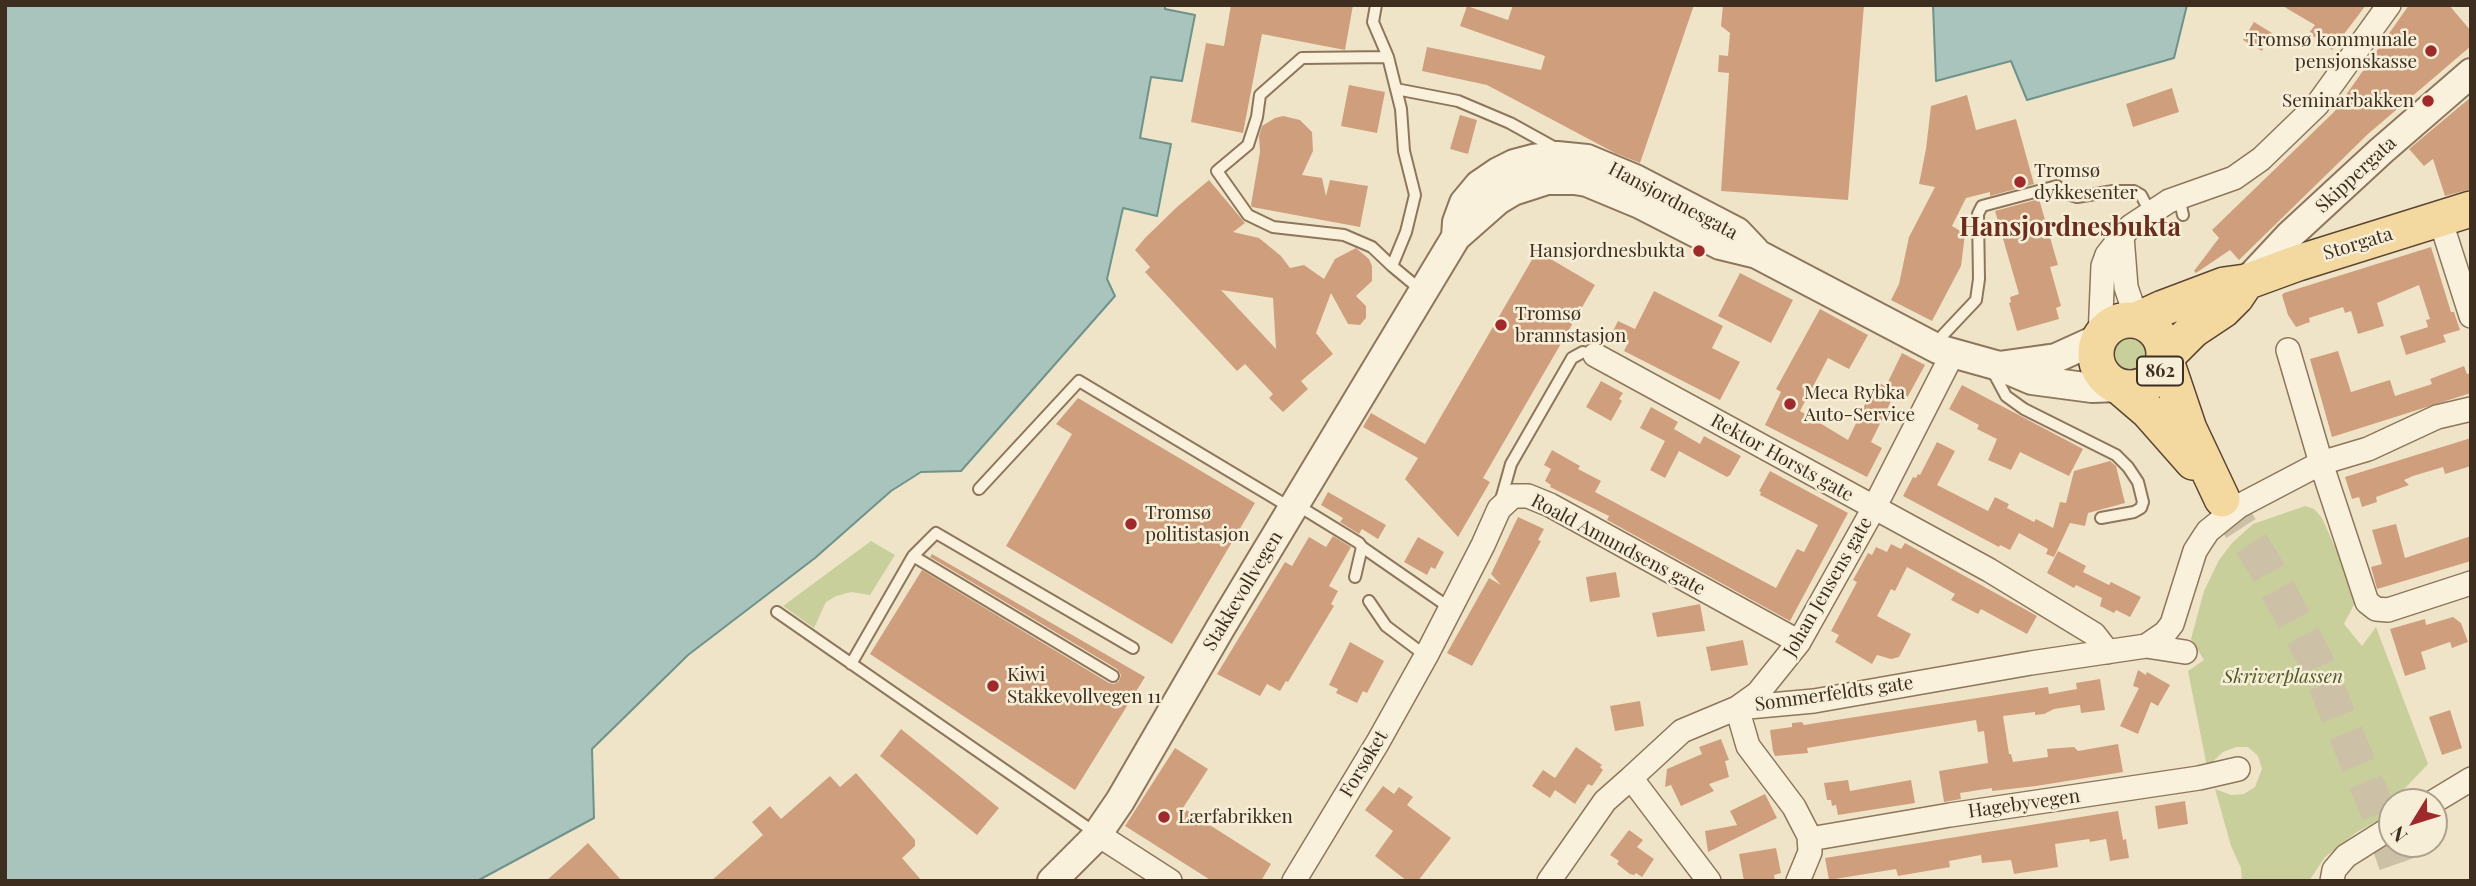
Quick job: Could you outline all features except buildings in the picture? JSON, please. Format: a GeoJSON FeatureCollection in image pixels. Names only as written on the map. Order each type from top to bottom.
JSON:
{"type":"FeatureCollection","features":[{"type":"Feature","properties":{"kind":"main road","name":"Storgata"},"geometry":{"type":"LineString","coordinates":[[2137,320],[2224,285],[2246,282],[2456,214]]}},
{"type":"Feature","properties":{"kind":"main road","name":"862"},"geometry":{"type":"LineString","coordinates":[[2100,338],[2096,356],[2098,367],[2109,382],[2129,389],[2146,385],[2158,374],[2165,358],[2193,330],[2223,310],[2246,282]]}},
{"type":"Feature","properties":{"kind":"main road","name":"862"},"geometry":{"type":"LineString","coordinates":[[2120,387],[2169,434],[2218,493],[2189,429],[2165,358],[2163,344],[2156,331],[2137,320]]}},
{"type":"Feature","properties":{"kind":"main road"},"geometry":{"type":"LineString","coordinates":[[2100,338],[2116,323],[2137,320]]}},
{"type":"Feature","properties":{"kind":"street"},"geometry":{"type":"LineString","coordinates":[[2100,338],[2103,265],[2107,255],[2122,236],[2150,212],[2181,206],[2234,178],[2271,150],[2317,105],[2389,5]]}},
{"type":"Feature","properties":{"kind":"street","name":"Skippergata"},"geometry":{"type":"LineString","coordinates":[[2246,282],[2290,235],[2471,73]]}},
{"type":"Feature","properties":{"kind":"street","name":"Hansjordnesgata"},"geometry":{"type":"LineString","coordinates":[[1456,237],[1457,222],[1464,203],[1479,185],[1498,172],[1533,159],[1572,157],[1604,164],[1737,232],[1756,254]]}},
{"type":"Feature","properties":{"kind":"street","name":"Hansjordnesgata"},"geometry":{"type":"LineString","coordinates":[[1422,291],[1456,237],[1498,200],[1513,191],[1547,180],[1575,180],[1640,204],[1720,245],[1756,254],[1946,351],[2032,380],[2092,388],[2120,387]]}},
{"type":"Feature","properties":{"kind":"street"},"geometry":{"type":"LineString","coordinates":[[2456,214],[2471,316]]}},
{"type":"Feature","properties":{"kind":"street"},"geometry":{"type":"LineString","coordinates":[[2122,236],[2126,287],[2137,320]]}},
{"type":"Feature","properties":{"kind":"street","name":"Stakkevollvegen"},"geometry":{"type":"LineString","coordinates":[[1052,881],[1097,834],[1120,801],[1422,291]]}},
{"type":"Feature","properties":{"kind":"street","name":"Hansjordnesgata"},"geometry":{"type":"LineString","coordinates":[[1993,365],[2056,358],[2100,338]]}},
{"type":"Feature","properties":{"kind":"street"},"geometry":{"type":"LineString","coordinates":[[2288,350],[2358,582],[2370,612],[2388,610],[2471,583]]}},
{"type":"Feature","properties":{"kind":"street","name":"Johan Jensens gate"},"geometry":{"type":"LineString","coordinates":[[1737,708],[1758,693],[1799,642],[1874,508],[1946,351]]}},
{"type":"Feature","properties":{"kind":"street","name":"Rektor Horsts gate"},"geometry":{"type":"LineString","coordinates":[[1595,355],[1989,570],[2094,634],[2108,652]]}},
{"type":"Feature","properties":{"kind":"street"},"geometry":{"type":"LineString","coordinates":[[2146,646],[2165,634],[2172,624],[2195,551],[2208,531],[2239,506],[2321,463],[2368,450],[2437,417],[2471,410]]}},
{"type":"Feature","properties":{"kind":"street","name":"Roald Amundsens gate"},"geometry":{"type":"LineString","coordinates":[[1428,650],[1499,509],[1513,496],[1535,498],[1799,642]]}},
{"type":"Feature","properties":{"kind":"street","name":"Sommerfeldts gate"},"geometry":{"type":"LineString","coordinates":[[1549,881],[1605,801],[1682,731],[1737,708],[1814,701],[2146,646],[2185,652]]}},
{"type":"Feature","properties":{"kind":"street","name":"Forsøket"},"geometry":{"type":"LineString","coordinates":[[1294,881],[1378,742],[1428,650]]}},
{"type":"Feature","properties":{"kind":"street"},"geometry":{"type":"LineString","coordinates":[[1737,708],[1748,746],[1803,822],[1810,839],[1810,852],[1798,881]]}},
{"type":"Feature","properties":{"kind":"street","name":"Hagebyvegen"},"geometry":{"type":"LineString","coordinates":[[1810,839],[1938,816],[2199,778],[2238,769]]}},
{"type":"Feature","properties":{"kind":"street"},"geometry":{"type":"LineString","coordinates":[[1631,778],[1709,881]]}},
{"type":"Feature","properties":{"kind":"street"},"geometry":{"type":"LineString","coordinates":[[2448,793],[2471,779]]}},
{"type":"Feature","properties":{"kind":"street"},"geometry":{"type":"LineString","coordinates":[[1097,834],[1170,881]]}},
{"type":"Feature","properties":{"kind":"street"},"geometry":{"type":"LineString","coordinates":[[2332,881],[2334,870],[2346,856],[2378,836]]}},
{"type":"Feature","properties":{"kind":"lane"},"geometry":{"type":"LineString","coordinates":[[1376,5],[1373,22],[1388,57],[1401,109],[1404,151],[1415,195],[1406,232],[1392,266]]}},
{"type":"Feature","properties":{"kind":"lane"},"geometry":{"type":"LineString","coordinates":[[1388,57],[1302,58],[1260,95],[1257,117],[1248,145],[1217,171],[1248,215],[1273,227],[1344,236],[1372,247],[1422,291]]}},
{"type":"Feature","properties":{"kind":"lane"},"geometry":{"type":"LineString","coordinates":[[1396,89],[1458,101],[1510,123],[1572,157]]}},
{"type":"Feature","properties":{"kind":"lane"},"geometry":{"type":"LineString","coordinates":[[1946,351],[1943,335],[1976,300],[1979,279],[1978,214],[1982,206],[2057,186],[2064,193],[2077,197],[2113,191],[2134,191],[2141,195],[2150,212]]}},
{"type":"Feature","properties":{"kind":"lane"},"geometry":{"type":"LineString","coordinates":[[1499,509],[1511,464],[1572,358],[1583,352],[1595,355]]}},
{"type":"Feature","properties":{"kind":"lane"},"geometry":{"type":"LineString","coordinates":[[1993,365],[2006,396],[2024,409],[2116,455],[2128,467],[2138,482],[2143,502],[2141,508],[2134,512],[2101,518]]}},
{"type":"Feature","properties":{"kind":"lane"},"geometry":{"type":"LineString","coordinates":[[979,489],[1079,381],[1359,542],[1362,547],[1450,608]]}},
{"type":"Feature","properties":{"kind":"lane"},"geometry":{"type":"LineString","coordinates":[[851,664],[913,556],[936,533],[1133,648]]}},
{"type":"Feature","properties":{"kind":"lane"},"geometry":{"type":"LineString","coordinates":[[1355,577],[1362,547]]}},
{"type":"Feature","properties":{"kind":"lane"},"geometry":{"type":"LineString","coordinates":[[913,556],[1113,676]]}},
{"type":"Feature","properties":{"kind":"lane"},"geometry":{"type":"LineString","coordinates":[[1368,601],[1387,626],[1428,650]]}},
{"type":"Feature","properties":{"kind":"lane"},"geometry":{"type":"LineString","coordinates":[[777,612],[1097,834]]}},
{"type":"Feature","properties":{"kind":"green space"},"geometry":{"type":"Polygon","coordinates":[[[2129,337],[2142,342],[2147,355],[2142,368],[2129,373],[2116,368],[2111,355],[2116,342],[2129,337]]]}},
{"type":"Feature","properties":{"kind":"green space","name":"Skriverplassen"},"geometry":{"type":"Polygon","coordinates":[[[2305,506],[2314,509],[2322,518],[2334,545],[2344,556],[2357,599],[2344,624],[2362,646],[2376,627],[2428,764],[2405,788],[2378,788],[2378,821],[2357,832],[2325,857],[2309,881],[2242,881],[2241,868],[2231,846],[2215,789],[2231,795],[2244,794],[2255,787],[2262,769],[2258,756],[2248,747],[2236,747],[2223,752],[2207,767],[2188,671],[2204,660],[2191,639],[2204,591],[2219,560],[2232,543],[2253,524],[2305,506]]]}},
{"type":"Feature","properties":{"kind":"green space"},"geometry":{"type":"Polygon","coordinates":[[[871,541],[895,555],[870,595],[851,592],[836,596],[826,602],[814,628],[783,606],[871,541]]]}},
{"type":"Feature","properties":{"kind":"water"},"geometry":{"type":"Polygon","coordinates":[[[5,5],[1165,5],[1165,9],[1195,15],[1182,81],[1151,77],[1140,138],[1171,144],[1157,216],[1123,208],[1107,279],[1115,296],[961,471],[921,472],[891,491],[815,558],[688,655],[592,749],[594,818],[477,881],[5,881],[5,5]]]}},
{"type":"Feature","properties":{"kind":"water"},"geometry":{"type":"Polygon","coordinates":[[[1933,5],[2187,5],[2174,58],[2027,100],[2011,61],[1936,81],[1933,5]]]}},
{"type":"Feature","properties":{"kind":"tunnel"},"geometry":{"type":"LineString","coordinates":[[2222,499],[2264,564],[2315,659],[2377,809],[2402,881]]}},
{"type":"Feature","properties":{"kind":"place","name":"Tromsø kommunale pensjonskasse"},"geometry":{"type":"Point","coordinates":[2431,51]}},
{"type":"Feature","properties":{"kind":"place","name":"Seminarbakken"},"geometry":{"type":"Point","coordinates":[2428,101]}},
{"type":"Feature","properties":{"kind":"place","name":"Tromsø dykkesenter"},"geometry":{"type":"Point","coordinates":[2020,182]}},
{"type":"Feature","properties":{"kind":"place","name":"Hansjordnesbukta"},"geometry":{"type":"Point","coordinates":[1699,251]}},
{"type":"Feature","properties":{"kind":"place","name":"Tromsø brannstasjon"},"geometry":{"type":"Point","coordinates":[1501,325]}},
{"type":"Feature","properties":{"kind":"place","name":"Meca Rybka Auto-Service"},"geometry":{"type":"Point","coordinates":[1790,404]}},
{"type":"Feature","properties":{"kind":"place","name":"Tromsø politistasjon"},"geometry":{"type":"Point","coordinates":[1131,524]}},
{"type":"Feature","properties":{"kind":"place","name":"Kiwi Stakkevollvegen 11"},"geometry":{"type":"Point","coordinates":[993,686]}},
{"type":"Feature","properties":{"kind":"place","name":"Lærfabrikken"},"geometry":{"type":"Point","coordinates":[1164,817]}},
{"type":"Feature","properties":{"kind":"district","name":"Hansjordnesbukta"},"geometry":{"type":"Point","coordinates":[2070,228]}}]}
